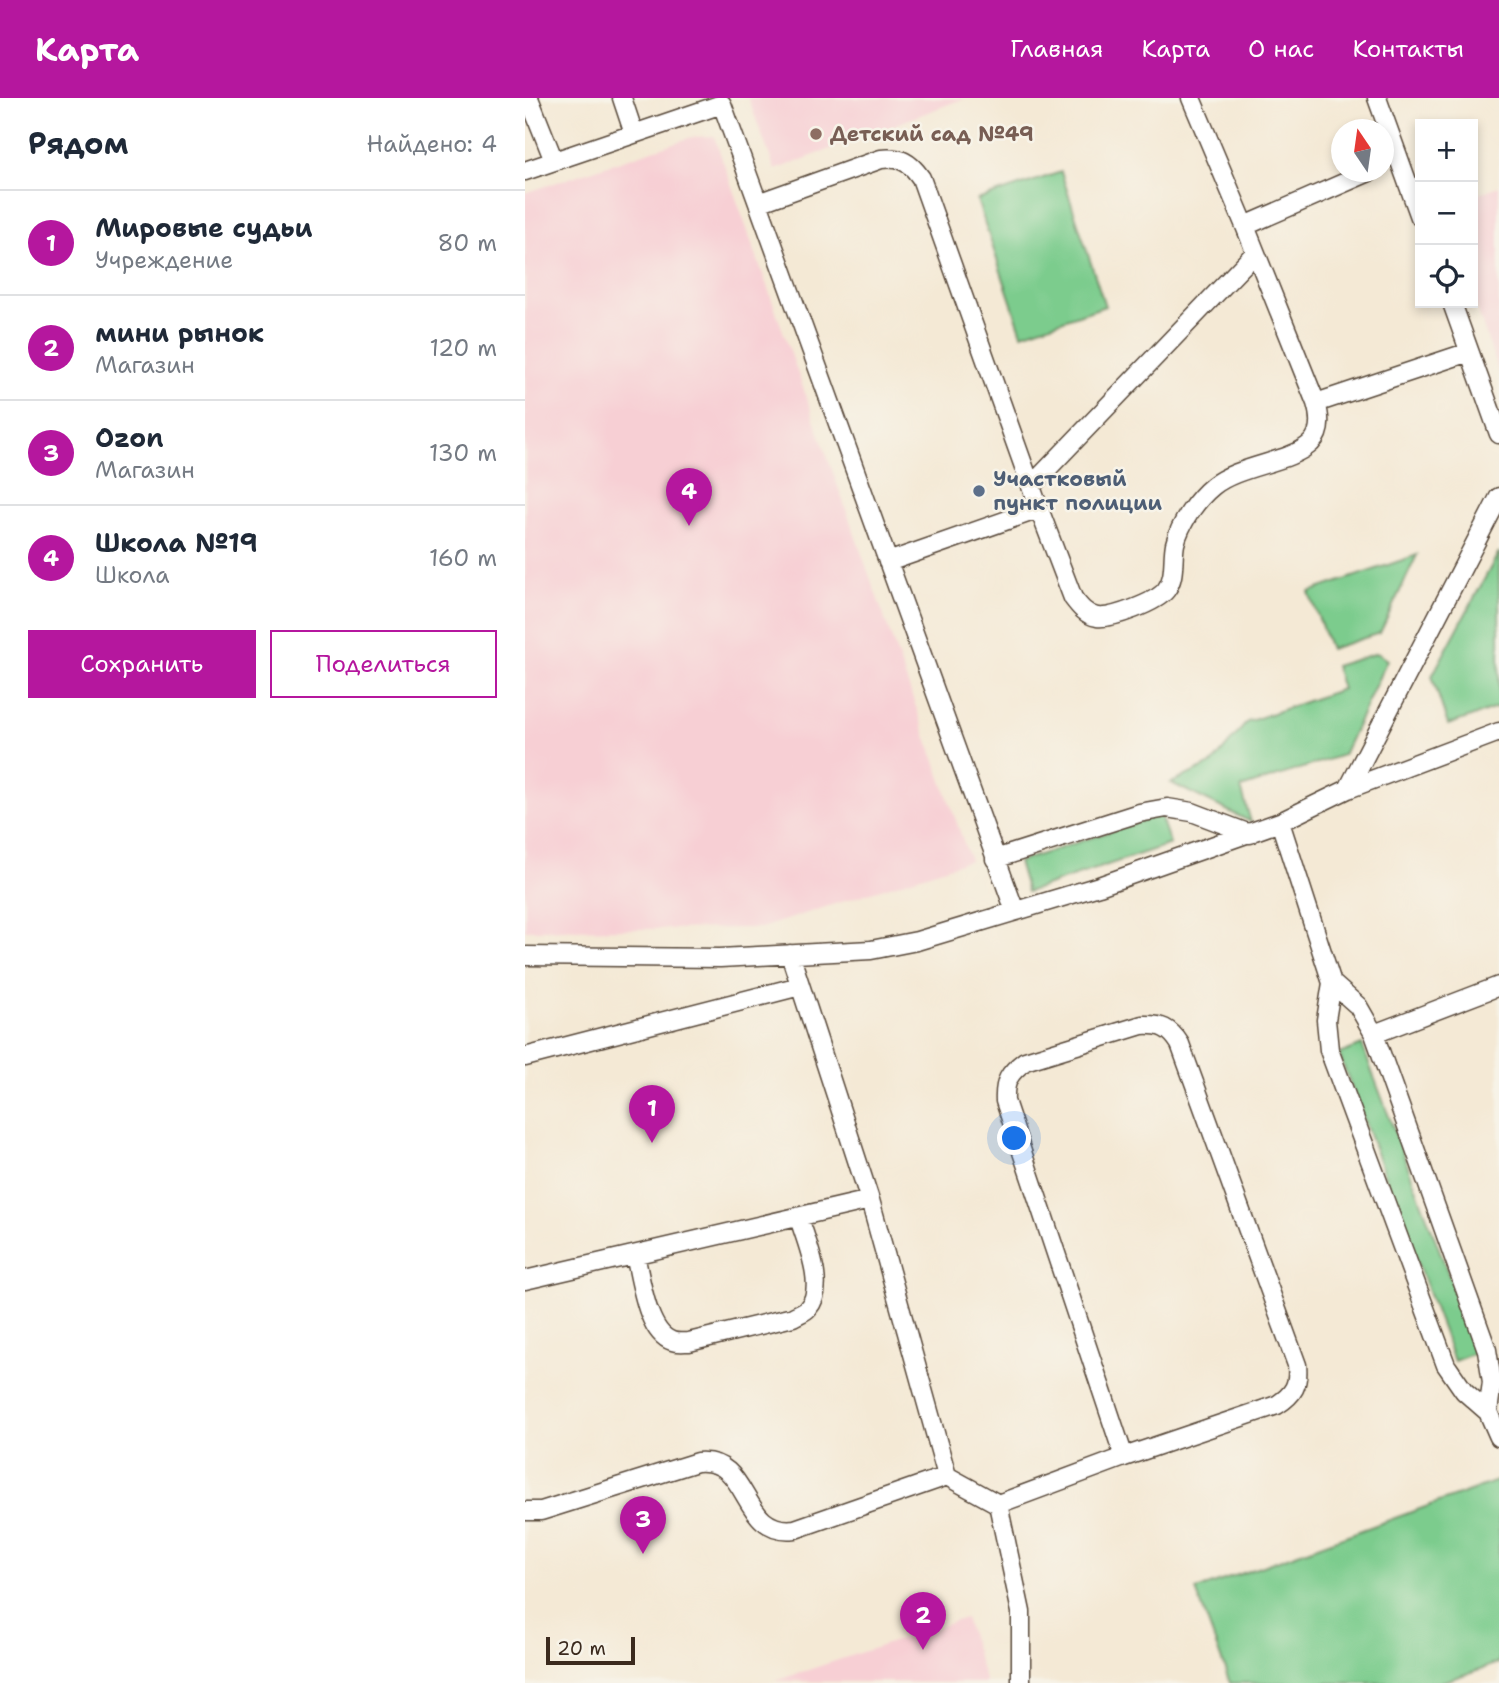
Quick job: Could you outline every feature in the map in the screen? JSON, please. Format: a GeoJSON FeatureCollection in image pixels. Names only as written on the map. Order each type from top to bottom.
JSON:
{"type":"FeatureCollection","features":[{"type":"Feature","properties":{"kind":"lane"},"geometry":{"type":"LineString","coordinates":[[529,98],[554,161]]}},
{"type":"Feature","properties":{"kind":"lane"},"geometry":{"type":"LineString","coordinates":[[622,98],[634,134]]}},
{"type":"Feature","properties":{"kind":"lane"},"geometry":{"type":"LineString","coordinates":[[758,203],[881,159],[898,157],[912,165],[926,191],[1073,598],[1082,610],[1097,617],[1112,615],[1153,601],[1165,593],[1172,580],[1176,541],[1190,511],[1213,486],[1233,474],[1299,451],[1312,442],[1319,428],[1316,403],[1191,98]]}},
{"type":"Feature","properties":{"kind":"lane"},"geometry":{"type":"LineString","coordinates":[[1377,98],[1382,119]]}},
{"type":"Feature","properties":{"kind":"lane"},"geometry":{"type":"LineString","coordinates":[[525,171],[721,101],[1015,911]]}},
{"type":"Feature","properties":{"kind":"lane"},"geometry":{"type":"LineString","coordinates":[[1394,168],[1415,208]]}},
{"type":"Feature","properties":{"kind":"lane"},"geometry":{"type":"LineString","coordinates":[[1245,226],[1346,182]]}},
{"type":"Feature","properties":{"kind":"lane"},"geometry":{"type":"LineString","coordinates":[[1031,486],[1255,253]]}},
{"type":"Feature","properties":{"kind":"lane"},"geometry":{"type":"LineString","coordinates":[[1453,308],[1499,434]]}},
{"type":"Feature","properties":{"kind":"lane"},"geometry":{"type":"LineString","coordinates":[[1316,403],[1469,352]]}},
{"type":"Feature","properties":{"kind":"lane"},"geometry":{"type":"LineString","coordinates":[[1348,789],[1499,497]]}},
{"type":"Feature","properties":{"kind":"lane"},"geometry":{"type":"LineString","coordinates":[[888,562],[1039,509]]}},
{"type":"Feature","properties":{"kind":"lane"},"geometry":{"type":"LineString","coordinates":[[525,956],[720,958],[871,950],[917,941],[1099,886],[1250,834],[1348,789],[1499,732]]}},
{"type":"Feature","properties":{"kind":"lane"},"geometry":{"type":"LineString","coordinates":[[995,859],[1139,813],[1167,808],[1192,812],[1250,834]]}},
{"type":"Feature","properties":{"kind":"lane"},"geometry":{"type":"LineString","coordinates":[[1280,822],[1332,983],[1326,1020],[1329,1050],[1446,1364],[1464,1391],[1488,1412],[1499,1437]]}},
{"type":"Feature","properties":{"kind":"lane"},"geometry":{"type":"LineString","coordinates":[[790,954],[870,1200],[947,1476],[998,1504],[1021,1612],[1021,1683]]}},
{"type":"Feature","properties":{"kind":"lane"},"geometry":{"type":"LineString","coordinates":[[1332,983],[1358,1006],[1374,1034],[1487,1350],[1492,1382],[1488,1412]]}},
{"type":"Feature","properties":{"kind":"lane"},"geometry":{"type":"LineString","coordinates":[[525,1057],[800,986]]}},
{"type":"Feature","properties":{"kind":"lane"},"geometry":{"type":"LineString","coordinates":[[1374,1034],[1499,986]]}},
{"type":"Feature","properties":{"kind":"lane"},"geometry":{"type":"LineString","coordinates":[[998,1504],[1124,1457],[1277,1405],[1291,1396],[1298,1381],[1297,1365],[1180,1044],[1172,1031],[1158,1024],[1142,1025],[1025,1061],[1012,1071],[1004,1085],[1005,1101],[1124,1457]]}},
{"type":"Feature","properties":{"kind":"lane"},"geometry":{"type":"LineString","coordinates":[[525,1280],[870,1200]]}},
{"type":"Feature","properties":{"kind":"lane"},"geometry":{"type":"LineString","coordinates":[[635,1255],[652,1320],[660,1334],[673,1342],[689,1342],[793,1317],[807,1309],[816,1294],[816,1278],[799,1217]]}},
{"type":"Feature","properties":{"kind":"lane"},"geometry":{"type":"LineString","coordinates":[[525,1511],[541,1511],[697,1461],[711,1460],[723,1465],[733,1475],[758,1516],[768,1526],[781,1531],[795,1529],[947,1476]]}},
{"type":"Feature","properties":{"kind":"shaded area","name":"Детский сад №49"},"geometry":{"type":"Polygon","coordinates":[[[748,98],[965,98],[775,170],[748,98]]]}},
{"type":"Feature","properties":{"kind":"shaded area"},"geometry":{"type":"Polygon","coordinates":[[[714,136],[970,860],[761,928],[525,930],[525,193],[692,137],[714,136]]]}},
{"type":"Feature","properties":{"kind":"shaded area"},"geometry":{"type":"Polygon","coordinates":[[[1499,186],[1499,374],[1477,308],[1478,194],[1499,186]]]}},
{"type":"Feature","properties":{"kind":"shaded area"},"geometry":{"type":"Polygon","coordinates":[[[965,1618],[986,1683],[775,1681],[965,1618]]]}},
{"type":"Feature","properties":{"kind":"green space"},"geometry":{"type":"Polygon","coordinates":[[[1061,172],[1105,306],[1022,334],[977,200],[1061,172]]]}},
{"type":"Feature","properties":{"kind":"green space"},"geometry":{"type":"Polygon","coordinates":[[[1499,552],[1499,707],[1448,725],[1432,676],[1499,552]]]}},
{"type":"Feature","properties":{"kind":"green space"},"geometry":{"type":"Polygon","coordinates":[[[1417,555],[1380,633],[1330,649],[1309,592],[1417,555]]]}},
{"type":"Feature","properties":{"kind":"green space"},"geometry":{"type":"Polygon","coordinates":[[[1377,653],[1387,660],[1343,755],[1241,788],[1251,822],[1171,783],[1213,763],[1247,722],[1342,689],[1335,666],[1377,653]]]}},
{"type":"Feature","properties":{"kind":"green space"},"geometry":{"type":"Polygon","coordinates":[[[1160,815],[1170,844],[1027,892],[1018,862],[1160,815]]]}},
{"type":"Feature","properties":{"kind":"green space"},"geometry":{"type":"Polygon","coordinates":[[[1362,1045],[1478,1352],[1454,1361],[1339,1054],[1362,1045]]]}},
{"type":"Feature","properties":{"kind":"green space"},"geometry":{"type":"Polygon","coordinates":[[[1497,1481],[1499,1663],[1439,1683],[1230,1683],[1196,1590],[1497,1481]]]}},
{"type":"Feature","properties":{"kind":"place","name":"Детский сад №49"},"geometry":{"type":"Point","coordinates":[816,134]}},
{"type":"Feature","properties":{"kind":"place","name":"Участковый пункт полиции"},"geometry":{"type":"Point","coordinates":[979,491]}},
{"type":"Feature","properties":{"kind":"place","name":"Школа №19"},"geometry":{"type":"Point","coordinates":[689,526]}},
{"type":"Feature","properties":{"kind":"place","name":"Мировые судьи"},"geometry":{"type":"Point","coordinates":[652,1143]}},
{"type":"Feature","properties":{"kind":"place","name":"Ozon"},"geometry":{"type":"Point","coordinates":[643,1554]}},
{"type":"Feature","properties":{"kind":"place","name":"мини рынок"},"geometry":{"type":"Point","coordinates":[923,1650]}}]}
